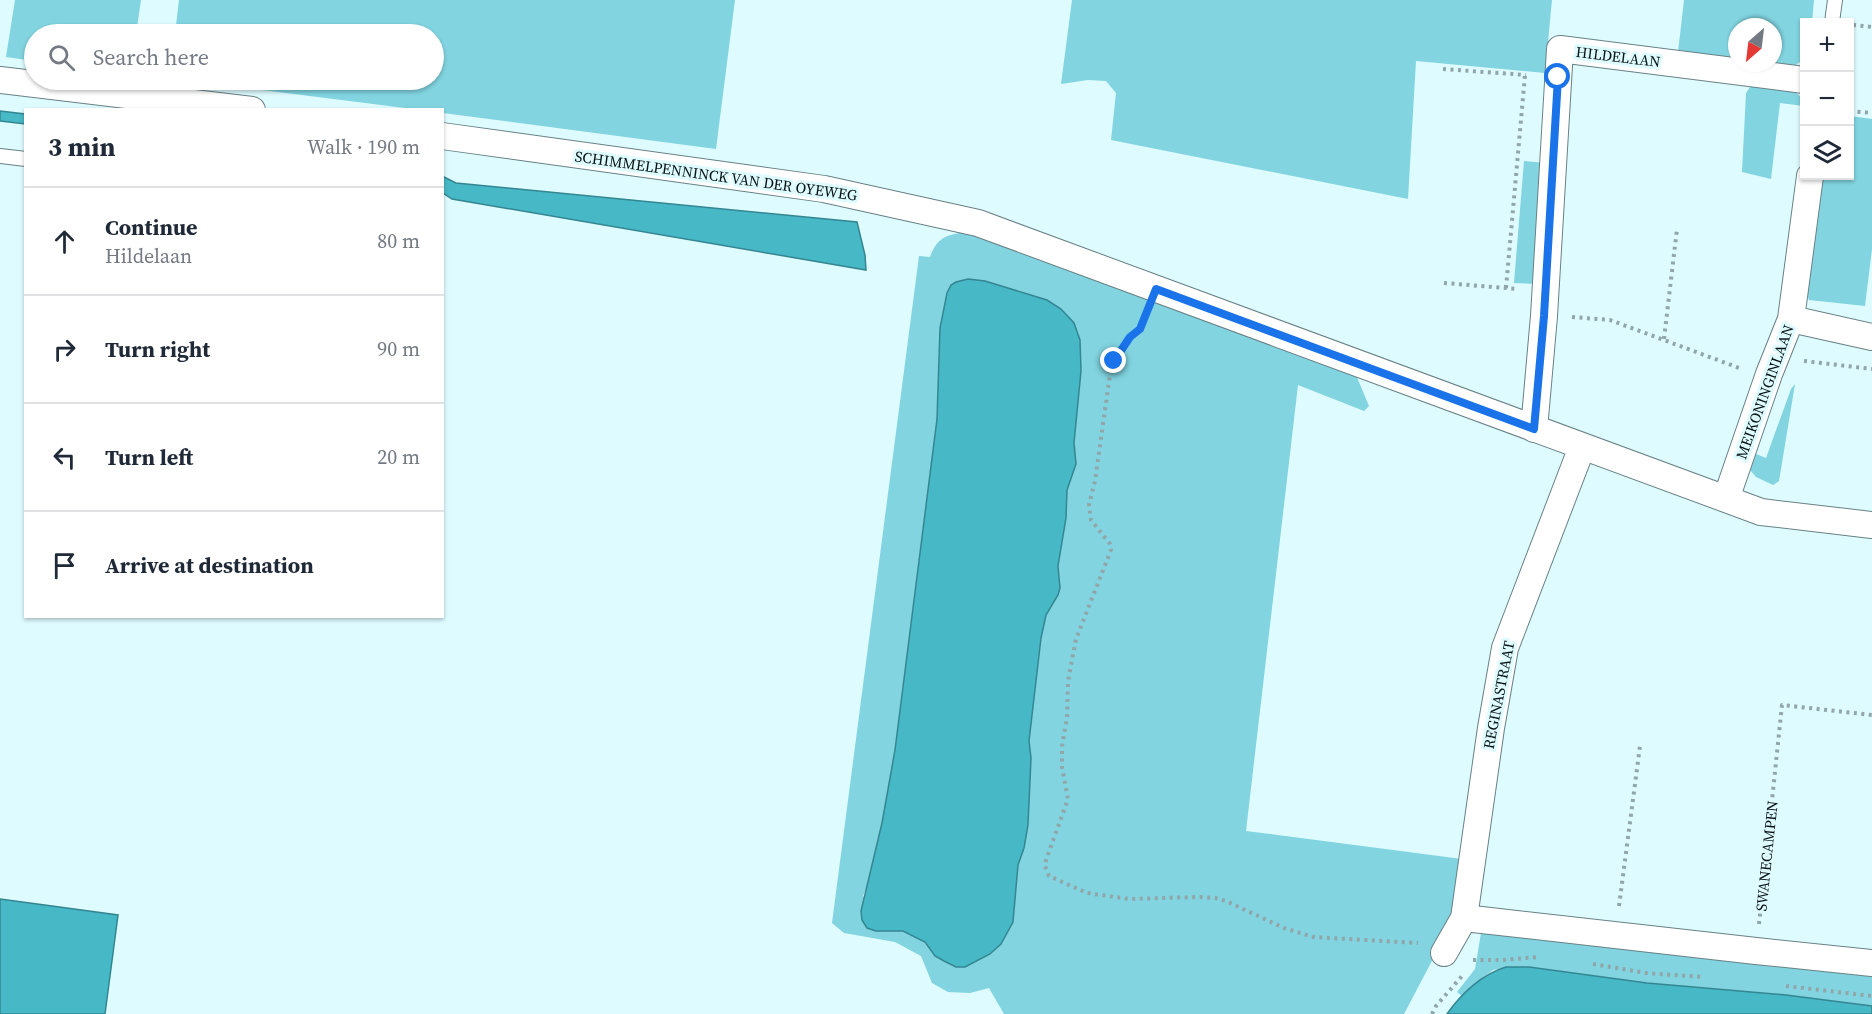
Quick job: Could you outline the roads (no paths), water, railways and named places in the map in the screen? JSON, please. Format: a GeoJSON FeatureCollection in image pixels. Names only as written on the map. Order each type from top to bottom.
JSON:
{"type":"FeatureCollection","features":[{"type":"Feature","properties":{"kind":"street","name":"HILDELAAN"},"geometry":{"type":"LineString","coordinates":[[1534,429],[1545,303],[1560,49],[1800,79]]}},
{"type":"Feature","properties":{"kind":"street"},"geometry":{"type":"LineString","coordinates":[[0,80],[24,83]]}},
{"type":"Feature","properties":{"kind":"street"},"geometry":{"type":"LineString","coordinates":[[84,90],[235,108]]}},
{"type":"Feature","properties":{"kind":"street","name":"SCHIMMELPENNINCK VAN DER OYEWEG"},"geometry":{"type":"LineString","coordinates":[[444,136],[825,189],[978,223],[1761,512],[1872,525]]}},
{"type":"Feature","properties":{"kind":"street","name":"MEIKONINGINLAAN"},"geometry":{"type":"LineString","coordinates":[[1726,499],[1791,319],[1809,180]]}},
{"type":"Feature","properties":{"kind":"street"},"geometry":{"type":"LineString","coordinates":[[1791,319],[1872,337]]}},
{"type":"Feature","properties":{"kind":"street","name":"REGINASTRAAT"},"geometry":{"type":"LineString","coordinates":[[1444,953],[1473,919],[1491,728],[1505,648],[1582,447]]}},
{"type":"Feature","properties":{"kind":"street"},"geometry":{"type":"LineString","coordinates":[[1473,919],[1872,963]]}},
{"type":"Feature","properties":{"kind":"lane"},"geometry":{"type":"LineString","coordinates":[[1833,18],[1835,0]]}},
{"type":"Feature","properties":{"kind":"lane"},"geometry":{"type":"LineString","coordinates":[[0,156],[24,159]]}}]}
